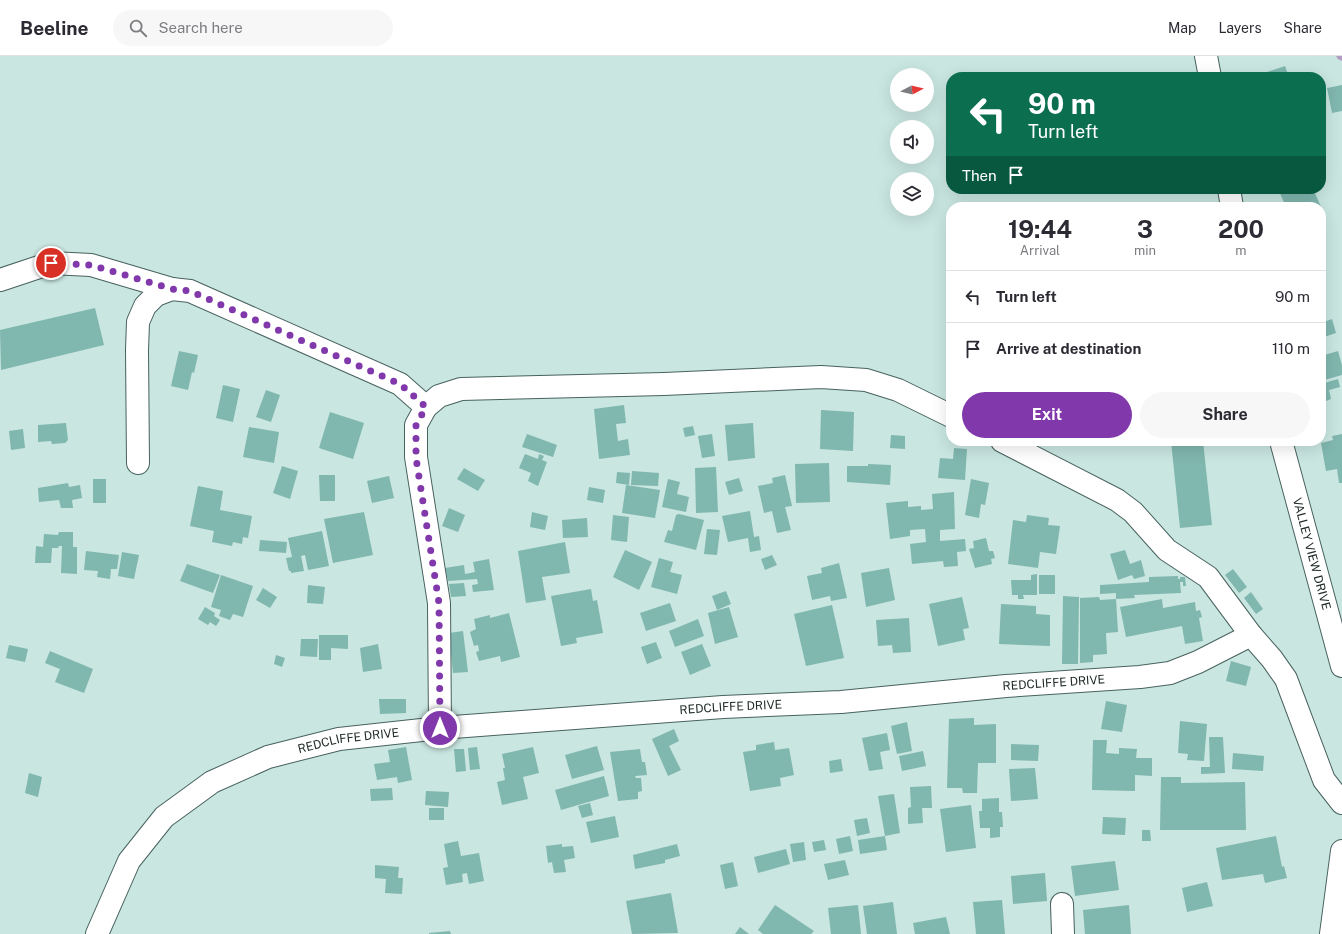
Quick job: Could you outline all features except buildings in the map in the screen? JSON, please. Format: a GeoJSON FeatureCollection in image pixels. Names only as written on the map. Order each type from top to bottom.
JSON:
{"type":"FeatureCollection","features":[{"type":"Feature","properties":{"kind":"street"},"geometry":{"type":"LineString","coordinates":[[1206,56],[1209,72]]}},
{"type":"Feature","properties":{"kind":"street"},"geometry":{"type":"LineString","coordinates":[[0,280],[51,263],[91,265],[172,289],[190,291],[400,384],[426,407]]}},
{"type":"Feature","properties":{"kind":"street"},"geometry":{"type":"LineString","coordinates":[[138,463],[138,322],[145,306],[156,295],[172,289]]}},
{"type":"Feature","properties":{"kind":"street"},"geometry":{"type":"LineString","coordinates":[[440,728],[439,603],[416,458],[416,425],[426,407],[439,396],[461,389],[664,384],[821,377],[866,380],[898,390],[946,414]]}},
{"type":"Feature","properties":{"kind":"street"},"geometry":{"type":"LineString","coordinates":[[1012,446],[1117,500],[1133,512],[1167,550],[1208,577],[1286,679],[1324,780],[1342,803]]}},
{"type":"Feature","properties":{"kind":"street","name":"VALLEY VIEW DRIVE"},"geometry":{"type":"LineString","coordinates":[[1282,446],[1342,666]]}},
{"type":"Feature","properties":{"kind":"street","name":"REDCLIFFE DRIVE"},"geometry":{"type":"LineString","coordinates":[[97,934],[128,861],[164,817],[212,782],[268,757],[339,739],[440,728],[723,706],[841,702],[1006,686],[1140,677],[1170,673],[1198,662],[1251,635]]}},
{"type":"Feature","properties":{"kind":"street"},"geometry":{"type":"LineString","coordinates":[[1330,934],[1342,850]]}},
{"type":"Feature","properties":{"kind":"street"},"geometry":{"type":"LineString","coordinates":[[1062,904],[1063,934]]}},
{"type":"Feature","properties":{"kind":"route"},"geometry":{"type":"LineString","coordinates":[[51,263],[91,265],[172,289],[190,291],[400,384],[426,407],[416,425],[416,458],[426,528],[436,576],[439,603],[440,728]]}}]}
